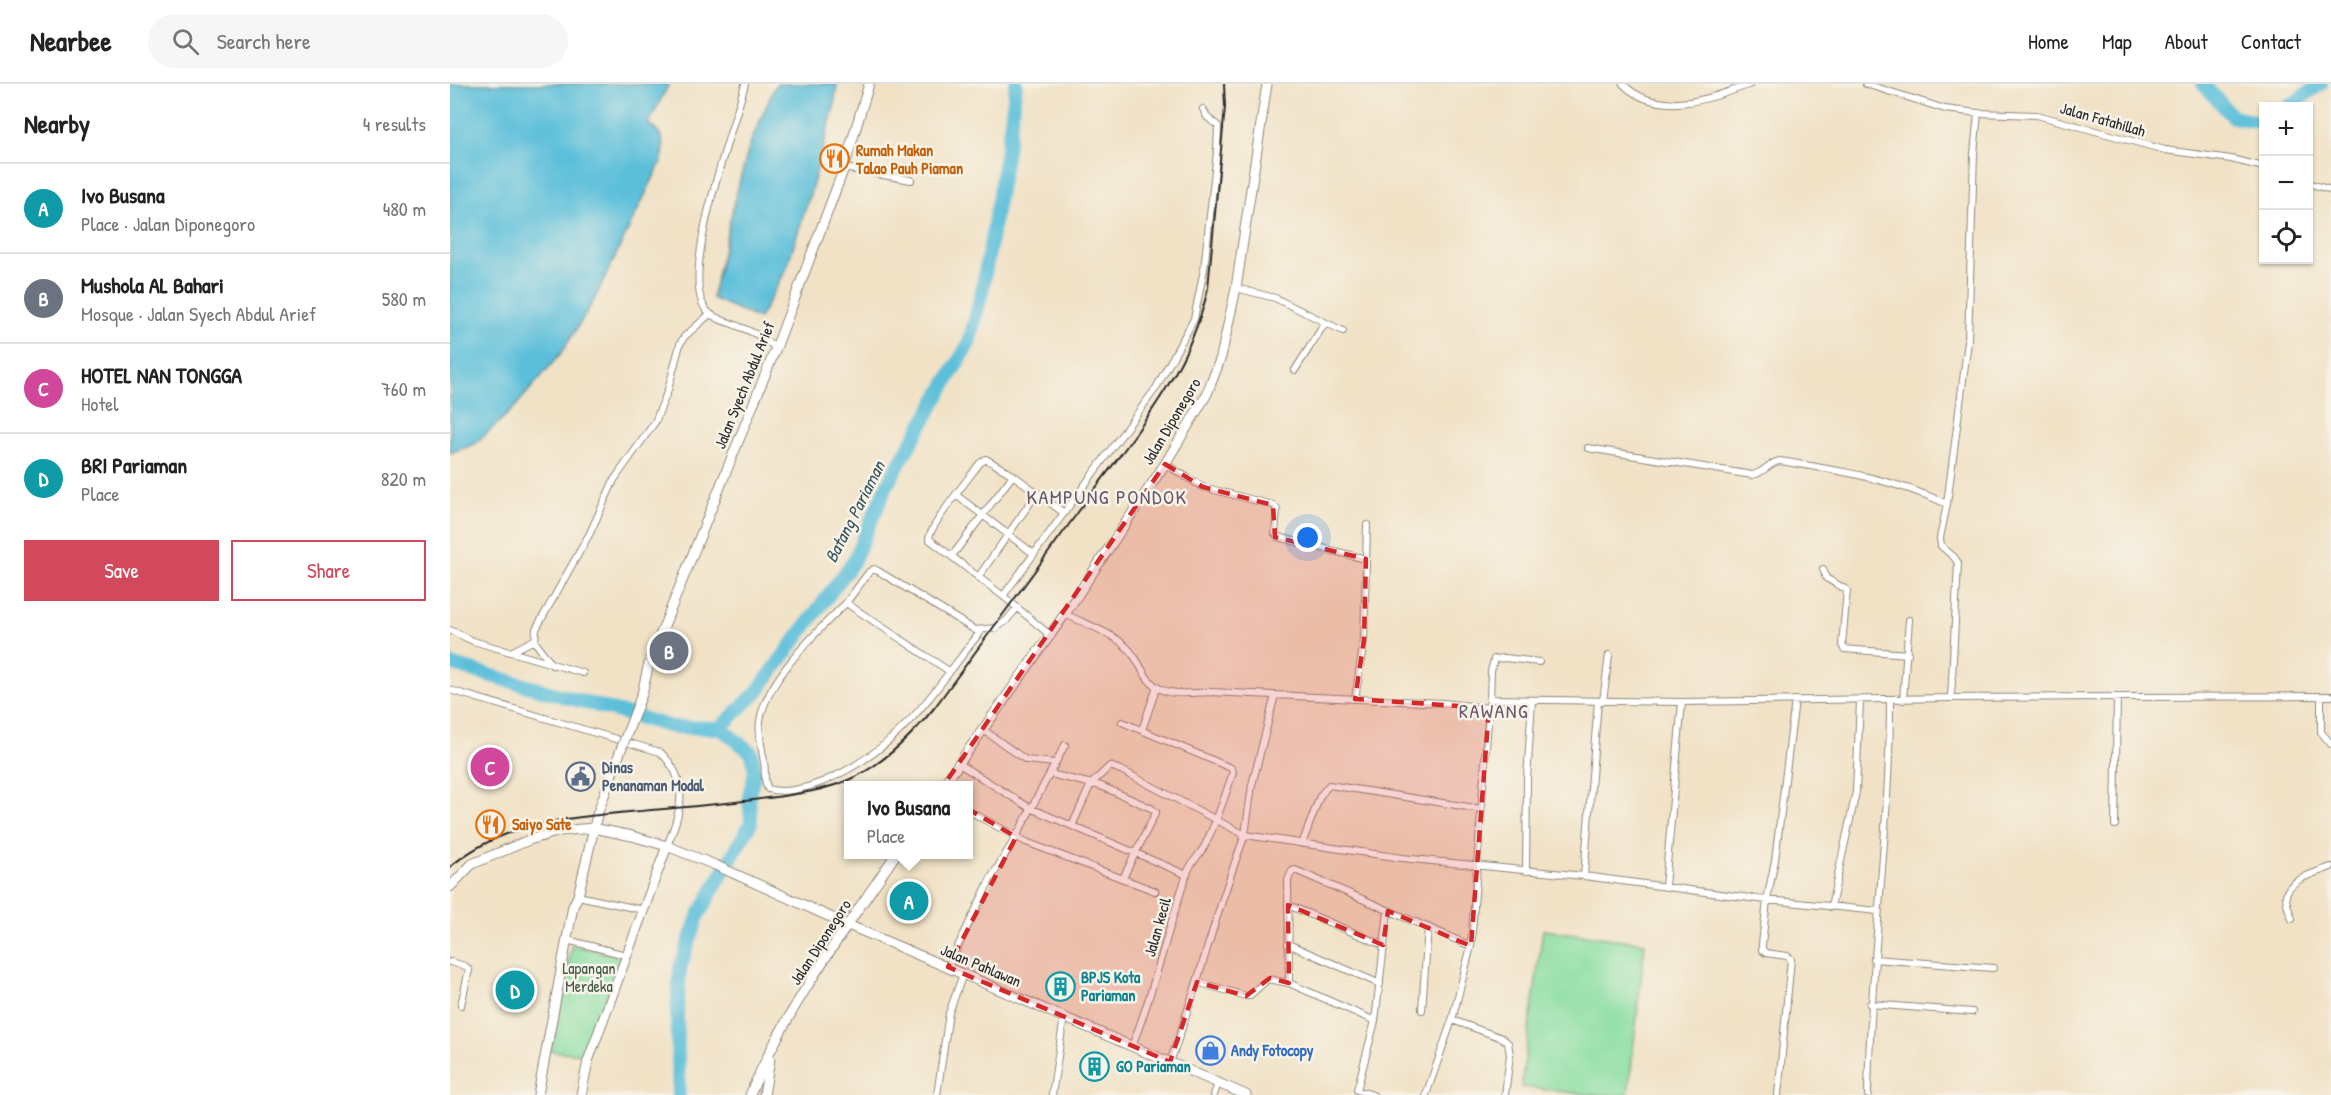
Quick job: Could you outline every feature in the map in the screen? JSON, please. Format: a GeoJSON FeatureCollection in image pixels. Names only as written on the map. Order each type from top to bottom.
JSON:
{"type":"FeatureCollection","features":[{"type":"Feature","properties":{"kind":"street"},"geometry":{"type":"LineString","coordinates":[[745,84],[703,240],[698,290],[701,301],[710,314],[754,333],[776,348]]}},
{"type":"Feature","properties":{"kind":"street","name":"Jalan Syech Abdul Arief"},"geometry":{"type":"LineString","coordinates":[[538,1095],[573,906],[578,896],[593,828],[642,694],[649,663],[776,348],[844,168],[868,84]]}},
{"type":"Feature","properties":{"kind":"street","name":"Jalan Diponegoro"},"geometry":{"type":"LineString","coordinates":[[947,781],[1065,614],[1165,464],[1198,413],[1215,377],[1227,334],[1236,288],[1267,84]]}},
{"type":"Feature","properties":{"kind":"street"},"geometry":{"type":"LineString","coordinates":[[1623,84],[1649,99],[1679,104],[1709,99],[1751,84]]}},
{"type":"Feature","properties":{"kind":"street","name":"Jalan Fatahillah"},"geometry":{"type":"LineString","coordinates":[[1866,84],[1934,107],[1978,113],[2037,115],[2165,150],[2231,159],[2259,166]]}},
{"type":"Feature","properties":{"kind":"street"},"geometry":{"type":"LineString","coordinates":[[1003,596],[1156,388],[1194,319],[1204,269],[1217,152],[1218,126],[1203,109]]}},
{"type":"Feature","properties":{"kind":"street"},"geometry":{"type":"LineString","coordinates":[[1951,698],[1958,563],[1940,543],[1970,322],[1974,154],[1978,113]]}},
{"type":"Feature","properties":{"kind":"street"},"geometry":{"type":"LineString","coordinates":[[844,168],[911,180]]}},
{"type":"Feature","properties":{"kind":"street"},"geometry":{"type":"LineString","coordinates":[[2313,185],[2331,190]]}},
{"type":"Feature","properties":{"kind":"street"},"geometry":{"type":"LineString","coordinates":[[1236,288],[1275,298],[1343,332]]}},
{"type":"Feature","properties":{"kind":"street"},"geometry":{"type":"LineString","coordinates":[[552,665],[534,640],[536,629],[590,533],[614,480],[655,422],[668,390],[680,344],[684,337],[710,314]]}},
{"type":"Feature","properties":{"kind":"street"},"geometry":{"type":"LineString","coordinates":[[1295,370],[1325,323]]}},
{"type":"Feature","properties":{"kind":"street"},"geometry":{"type":"LineString","coordinates":[[1588,448],[1752,475],[1780,461],[1869,477],[1916,491],[1947,504]]}},
{"type":"Feature","properties":{"kind":"street"},"geometry":{"type":"LineString","coordinates":[[1050,635],[979,576],[934,544],[928,536],[983,460],[991,461],[1013,475],[1064,513]]}},
{"type":"Feature","properties":{"kind":"street"},"geometry":{"type":"LineString","coordinates":[[1165,464],[1197,485],[1273,504],[1277,509],[1275,533],[1278,537],[1366,560]]}},
{"type":"Feature","properties":{"kind":"street"},"geometry":{"type":"LineString","coordinates":[[952,556],[1013,475]]}},
{"type":"Feature","properties":{"kind":"street"},"geometry":{"type":"LineString","coordinates":[[979,576],[1037,493]]}},
{"type":"Feature","properties":{"kind":"street"},"geometry":{"type":"LineString","coordinates":[[956,495],[1034,554]]}},
{"type":"Feature","properties":{"kind":"street"},"geometry":{"type":"LineString","coordinates":[[1355,699],[1364,640],[1367,525]]}},
{"type":"Feature","properties":{"kind":"street"},"geometry":{"type":"LineString","coordinates":[[1823,569],[1824,577],[1847,590],[1842,645],[1844,649],[1908,654]]}},
{"type":"Feature","properties":{"kind":"street"},"geometry":{"type":"LineString","coordinates":[[981,631],[949,671],[938,689],[906,726],[858,766],[814,785],[786,790],[768,789],[765,784],[765,767],[759,731],[765,702],[781,676],[824,625],[846,603],[869,572],[876,570],[968,628],[981,631],[991,630],[1001,626],[1016,609]]}},
{"type":"Feature","properties":{"kind":"street"},"geometry":{"type":"LineString","coordinates":[[846,603],[949,671]]}},
{"type":"Feature","properties":{"kind":"street"},"geometry":{"type":"LineString","coordinates":[[1065,614],[1120,641],[1132,653],[1149,682],[1156,688],[1179,692],[1443,702],[1490,708]]}},
{"type":"Feature","properties":{"kind":"street"},"geometry":{"type":"LineString","coordinates":[[1903,700],[1910,620]]}},
{"type":"Feature","properties":{"kind":"street"},"geometry":{"type":"LineString","coordinates":[[450,630],[473,641],[583,673]]}},
{"type":"Feature","properties":{"kind":"street"},"geometry":{"type":"LineString","coordinates":[[511,652],[534,640]]}},
{"type":"Feature","properties":{"kind":"street"},"geometry":{"type":"LineString","coordinates":[[1584,876],[1600,701],[1609,655]]}},
{"type":"Feature","properties":{"kind":"street"},"geometry":{"type":"LineString","coordinates":[[1426,1095],[1452,1020],[1471,946],[1491,671],[1494,659],[1539,662]]}},
{"type":"Feature","properties":{"kind":"street"},"geometry":{"type":"LineString","coordinates":[[1122,722],[1142,730],[1156,688]]}},
{"type":"Feature","properties":{"kind":"street"},"geometry":{"type":"LineString","coordinates":[[450,690],[660,752],[671,762],[678,777],[681,798],[677,820],[588,1061],[581,1095]]}},
{"type":"Feature","properties":{"kind":"street"},"geometry":{"type":"LineString","coordinates":[[1170,1062],[1189,1011],[1227,883],[1245,835],[1252,785],[1275,695]]}},
{"type":"Feature","properties":{"kind":"street"},"geometry":{"type":"LineString","coordinates":[[1490,699],[1682,702],[2331,696]]}},
{"type":"Feature","properties":{"kind":"street"},"geometry":{"type":"LineString","coordinates":[[2115,825],[2117,697]]}},
{"type":"Feature","properties":{"kind":"street"},"geometry":{"type":"LineString","coordinates":[[2321,697],[2321,732],[2331,744]]}},
{"type":"Feature","properties":{"kind":"street"},"geometry":{"type":"LineString","coordinates":[[1526,870],[1532,700]]}},
{"type":"Feature","properties":{"kind":"street"},"geometry":{"type":"LineString","coordinates":[[1778,1095],[1791,959],[1787,956],[1766,954],[1762,950],[1795,700]]}},
{"type":"Feature","properties":{"kind":"street"},"geometry":{"type":"LineString","coordinates":[[1831,907],[1856,792],[1860,701]]}},
{"type":"Feature","properties":{"kind":"street"},"geometry":{"type":"LineString","coordinates":[[1868,1095],[1870,1004],[1890,773],[1890,701]]}},
{"type":"Feature","properties":{"kind":"street"},"geometry":{"type":"LineString","coordinates":[[1665,886],[1682,702]]}},
{"type":"Feature","properties":{"kind":"street"},"geometry":{"type":"LineString","coordinates":[[982,729],[1026,760],[1055,764]]}},
{"type":"Feature","properties":{"kind":"street","name":"Jalan kecil"},"geometry":{"type":"LineString","coordinates":[[1132,1046],[1191,863],[1201,853],[1218,821],[1233,772],[1231,768],[1142,730]]}},
{"type":"Feature","properties":{"kind":"street"},"geometry":{"type":"LineString","coordinates":[[948,967],[986,889],[1065,745]]}},
{"type":"Feature","properties":{"kind":"street"},"geometry":{"type":"LineString","coordinates":[[959,764],[1030,808],[1187,875]]}},
{"type":"Feature","properties":{"kind":"street"},"geometry":{"type":"LineString","coordinates":[[1072,826],[1091,784],[1107,768],[1113,767],[1245,835],[1477,866],[1584,876],[1767,900],[1878,911]]}},
{"type":"Feature","properties":{"kind":"street"},"geometry":{"type":"LineString","coordinates":[[1050,774],[1119,793],[1151,807],[1156,812],[1123,878]]}},
{"type":"Feature","properties":{"kind":"street"},"geometry":{"type":"LineString","coordinates":[[1302,844],[1320,796],[1329,785],[1481,810]]}},
{"type":"Feature","properties":{"kind":"street"},"geometry":{"type":"LineString","coordinates":[[973,813],[1016,837],[1155,891]]}},
{"type":"Feature","properties":{"kind":"street","name":"Jalan Pahlawan"},"geometry":{"type":"LineString","coordinates":[[450,887],[472,864],[496,853],[560,831],[593,828],[632,836],[667,846],[715,865],[848,925],[1246,1095]]}},
{"type":"Feature","properties":{"kind":"street","name":"Jalan Diponegoro"},"geometry":{"type":"LineString","coordinates":[[750,1095],[787,1019],[893,859]]}},
{"type":"Feature","properties":{"kind":"street"},"geometry":{"type":"LineString","coordinates":[[2292,919],[2286,897],[2289,889],[2298,881],[2331,867]]}},
{"type":"Feature","properties":{"kind":"street"},"geometry":{"type":"LineString","coordinates":[[1289,983],[1288,880],[1290,873],[1295,870],[1471,946]]}},
{"type":"Feature","properties":{"kind":"street"},"geometry":{"type":"LineString","coordinates":[[578,896],[643,910]]}},
{"type":"Feature","properties":{"kind":"street"},"geometry":{"type":"LineString","coordinates":[[1288,905],[1383,945]]}},
{"type":"Feature","properties":{"kind":"street"},"geometry":{"type":"LineString","coordinates":[[1373,1095],[1356,1093],[1375,1021],[1388,911]]}},
{"type":"Feature","properties":{"kind":"street"},"geometry":{"type":"LineString","coordinates":[[1422,1010],[1428,927]]}},
{"type":"Feature","properties":{"kind":"street"},"geometry":{"type":"LineString","coordinates":[[567,940],[626,955]]}},
{"type":"Feature","properties":{"kind":"street"},"geometry":{"type":"LineString","coordinates":[[1288,944],[1380,984]]}},
{"type":"Feature","properties":{"kind":"street"},"geometry":{"type":"LineString","coordinates":[[1874,959],[1993,968]]}},
{"type":"Feature","properties":{"kind":"street"},"geometry":{"type":"LineString","coordinates":[[450,962],[465,966],[469,970],[461,1005]]}},
{"type":"Feature","properties":{"kind":"street"},"geometry":{"type":"LineString","coordinates":[[937,1095],[949,1013],[963,974]]}},
{"type":"Feature","properties":{"kind":"street"},"geometry":{"type":"LineString","coordinates":[[1197,982],[1246,996],[1268,980],[1289,983],[1375,1021]]}},
{"type":"Feature","properties":{"kind":"street"},"geometry":{"type":"LineString","coordinates":[[1870,1004],[1972,1012]]}},
{"type":"Feature","properties":{"kind":"street"},"geometry":{"type":"LineString","coordinates":[[1052,1095],[1064,1017]]}},
{"type":"Feature","properties":{"kind":"street"},"geometry":{"type":"LineString","coordinates":[[1452,1020],[1502,1038],[1509,1043],[1510,1055],[1504,1095]]}},
{"type":"Feature","properties":{"kind":"street","name":"Jalan Diponegoro"},"geometry":{"type":"LineString","coordinates":[[764,1095],[772,1047]]}},
{"type":"Feature","properties":{"kind":"street"},"geometry":{"type":"LineString","coordinates":[[1214,1095],[1218,1083]]}},
{"type":"Feature","properties":{"kind":"highlighted area"},"geometry":{"type":"Polygon","coordinates":[[[1165,464],[1203,487],[1273,505],[1275,537],[1366,559],[1364,640],[1355,699],[1489,708],[1471,946],[1388,911],[1383,945],[1288,905],[1289,983],[1270,978],[1246,996],[1197,982],[1170,1062],[948,967],[1016,837],[939,792],[1165,464]]]}},
{"type":"Feature","properties":{"kind":"green space"},"geometry":{"type":"Polygon","coordinates":[[[1543,930],[1645,943],[1628,1095],[1594,1095],[1521,1087],[1543,930]]]}},
{"type":"Feature","properties":{"kind":"green space","name":"Lapangan Merdeka"},"geometry":{"type":"Polygon","coordinates":[[[572,945],[622,957],[583,1054],[551,1051],[572,945]]]}},
{"type":"Feature","properties":{"kind":"water"},"geometry":{"type":"Polygon","coordinates":[[[450,84],[669,84],[648,124],[657,131],[662,140],[664,150],[661,162],[593,302],[562,352],[514,408],[475,444],[450,453],[450,84]]]}},
{"type":"Feature","properties":{"kind":"water"},"geometry":{"type":"Polygon","coordinates":[[[776,84],[837,84],[834,107],[811,191],[786,270],[759,319],[712,298],[750,144],[776,84]]]}},
{"type":"Feature","properties":{"kind":"waterway","name":"Batang Pariaman"},"geometry":{"type":"LineString","coordinates":[[450,664],[672,727],[720,728],[756,693],[853,562],[887,485],[969,343],[982,291],[1007,150],[1016,84]]}},
{"type":"Feature","properties":{"kind":"waterway","name":"Batang Pariaman"},"geometry":{"type":"LineString","coordinates":[[2203,84],[2233,117],[2259,122]]}},
{"type":"Feature","properties":{"kind":"waterway","name":"Batang Pariaman"},"geometry":{"type":"LineString","coordinates":[[2295,102],[2321,84]]}},
{"type":"Feature","properties":{"kind":"waterway"},"geometry":{"type":"LineString","coordinates":[[679,1095],[677,1015],[680,968],[698,916],[751,823],[749,796],[755,772],[752,753],[720,728]]}},
{"type":"Feature","properties":{"kind":"railway"},"geometry":{"type":"LineString","coordinates":[[846,781],[868,770],[890,754],[935,707],[1140,428],[1174,375],[1200,318],[1208,288],[1225,107],[1224,84]]}},
{"type":"Feature","properties":{"kind":"railway"},"geometry":{"type":"LineString","coordinates":[[450,867],[470,852],[491,841],[512,832],[558,820],[797,794],[844,782]]}},
{"type":"Feature","properties":{"kind":"place","name":"Rumah Makan Talao Pauh Piaman"},"geometry":{"type":"Point","coordinates":[835,159]}},
{"type":"Feature","properties":{"kind":"place","name":"Mushola AL Bahari"},"geometry":{"type":"Point","coordinates":[669,651]}},
{"type":"Feature","properties":{"kind":"place","name":"HOTEL NAN TONGGA"},"geometry":{"type":"Point","coordinates":[490,767]}},
{"type":"Feature","properties":{"kind":"place","name":"Dinas Penanaman Modal"},"geometry":{"type":"Point","coordinates":[581,776]}},
{"type":"Feature","properties":{"kind":"place","name":"Saiyo Sate"},"geometry":{"type":"Point","coordinates":[491,824]}},
{"type":"Feature","properties":{"kind":"place","name":"Ivo Busana"},"geometry":{"type":"Point","coordinates":[909,901]}},
{"type":"Feature","properties":{"kind":"place","name":"BPJS Kota Pariaman"},"geometry":{"type":"Point","coordinates":[1060,986]}},
{"type":"Feature","properties":{"kind":"place","name":"BRI Pariaman"},"geometry":{"type":"Point","coordinates":[515,990]}},
{"type":"Feature","properties":{"kind":"place","name":"Andy Fotocopy"},"geometry":{"type":"Point","coordinates":[1210,1050]}},
{"type":"Feature","properties":{"kind":"place","name":"GO Pariaman"},"geometry":{"type":"Point","coordinates":[1095,1066]}},
{"type":"Feature","properties":{"kind":"district","name":"KAMPUNG PONDOK"},"geometry":{"type":"Point","coordinates":[1107,497]}},
{"type":"Feature","properties":{"kind":"district","name":"RAWANG"},"geometry":{"type":"Point","coordinates":[1494,711]}}]}
